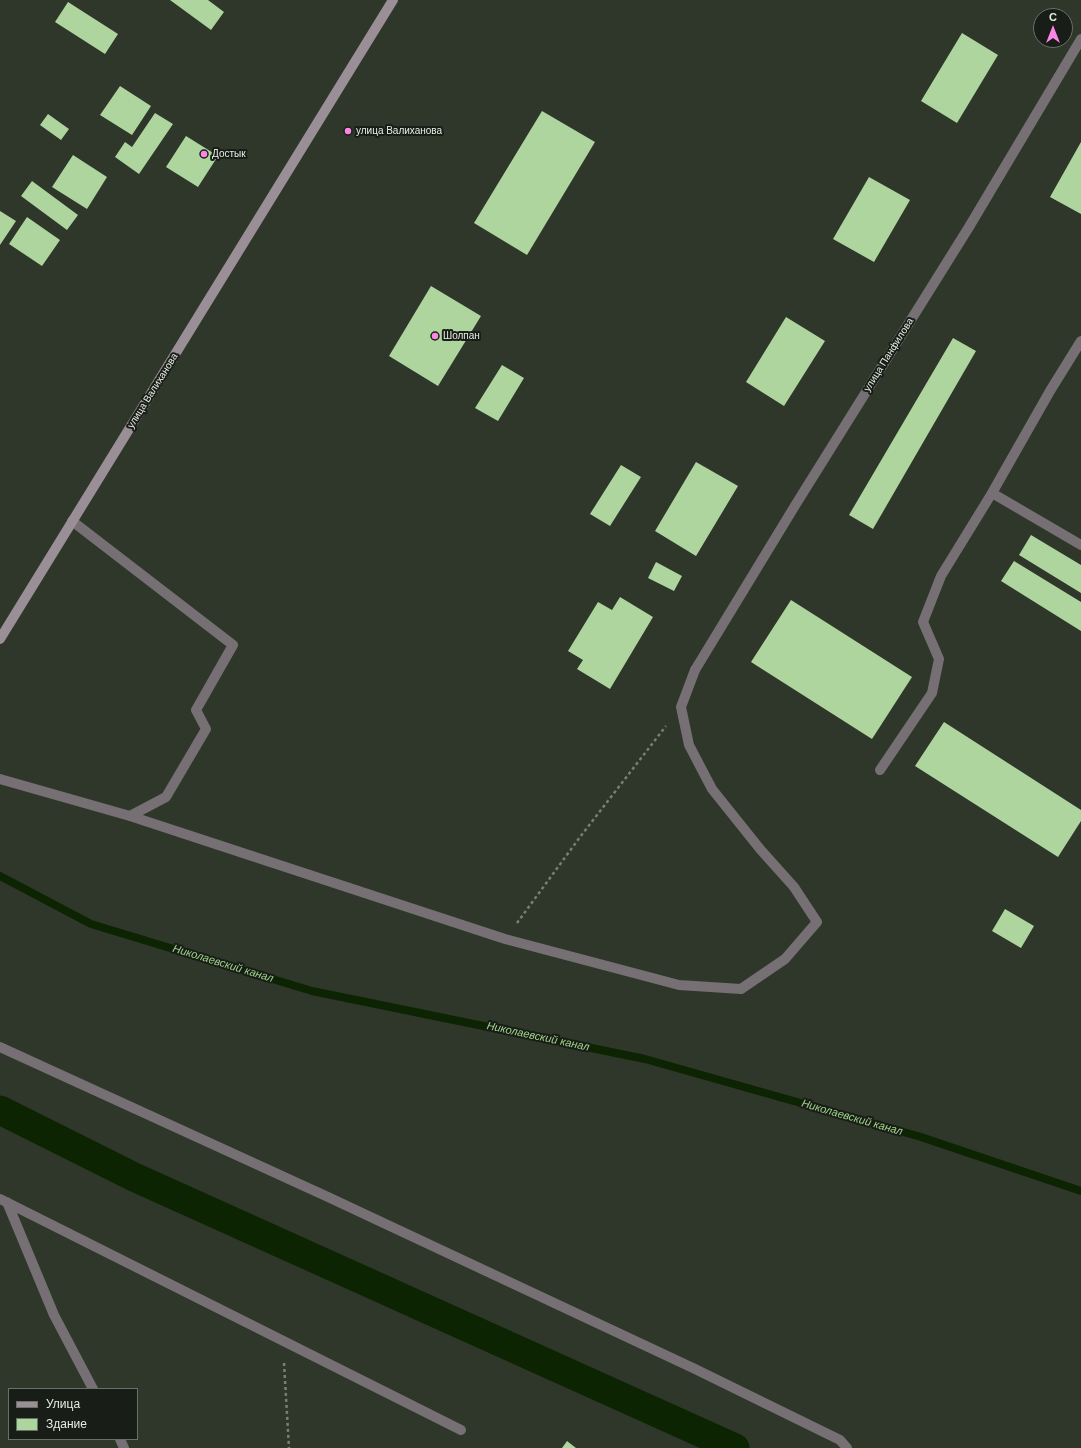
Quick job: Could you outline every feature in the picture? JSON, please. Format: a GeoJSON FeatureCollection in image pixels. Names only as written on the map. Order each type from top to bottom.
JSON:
{"type":"FeatureCollection","features":[{"type":"Feature","properties":{"kind":"main road","name":"улица Валиханова"},"geometry":{"type":"LineString","coordinates":[[0,639],[393,0]]}},
{"type":"Feature","properties":{"kind":"street","name":"улица Панфилова"},"geometry":{"type":"LineString","coordinates":[[681,707],[695,670],[796,504],[969,227],[1081,40]]}},
{"type":"Feature","properties":{"kind":"street"},"geometry":{"type":"LineString","coordinates":[[880,770],[932,693],[939,659],[923,622],[941,576],[992,493],[1050,391],[1081,341]]}},
{"type":"Feature","properties":{"kind":"street"},"geometry":{"type":"LineString","coordinates":[[992,493],[1081,545]]}},
{"type":"Feature","properties":{"kind":"street"},"geometry":{"type":"LineString","coordinates":[[72,521],[233,645],[196,710],[206,730],[166,797],[130,816]]}},
{"type":"Feature","properties":{"kind":"street"},"geometry":{"type":"LineString","coordinates":[[0,779],[130,816],[505,939],[679,985],[741,989],[785,959],[817,922],[794,887],[760,849],[712,790],[690,745],[681,707]]}},
{"type":"Feature","properties":{"kind":"street"},"geometry":{"type":"LineString","coordinates":[[0,1047],[328,1197],[693,1368],[840,1440],[847,1448]]}},
{"type":"Feature","properties":{"kind":"street"},"geometry":{"type":"LineString","coordinates":[[4,1201],[461,1430]]}},
{"type":"Feature","properties":{"kind":"street"},"geometry":{"type":"LineString","coordinates":[[4,1201],[54,1315],[93,1388]]}},
{"type":"Feature","properties":{"kind":"path"},"geometry":{"type":"LineString","coordinates":[[505,939],[580,837],[681,707]]}},
{"type":"Feature","properties":{"kind":"path"},"geometry":{"type":"LineString","coordinates":[[282,1340],[286,1382],[289,1448]]}},
{"type":"Feature","properties":{"kind":"building"},"geometry":{"type":"Polygon","coordinates":[[[170,0],[208,0],[224,12],[211,30],[170,0]]]}},
{"type":"Feature","properties":{"kind":"building"},"geometry":{"type":"Polygon","coordinates":[[[68,2],[118,34],[105,54],[55,22],[68,2]]]}},
{"type":"Feature","properties":{"kind":"building"},"geometry":{"type":"Polygon","coordinates":[[[962,33],[998,55],[957,123],[921,101],[962,33]]]}},
{"type":"Feature","properties":{"kind":"building"},"geometry":{"type":"Polygon","coordinates":[[[120,86],[151,106],[132,135],[100,115],[120,86]]]}},
{"type":"Feature","properties":{"kind":"building"},"geometry":{"type":"Polygon","coordinates":[[[542,111],[595,142],[527,255],[474,223],[542,111]]]}},
{"type":"Feature","properties":{"kind":"building"},"geometry":{"type":"Polygon","coordinates":[[[155,113],[173,124],[139,174],[115,157],[125,142],[132,147],[155,113]]]}},
{"type":"Feature","properties":{"kind":"building"},"geometry":{"type":"Polygon","coordinates":[[[48,114],[69,129],[61,140],[40,125],[48,114]]]}},
{"type":"Feature","properties":{"kind":"building"},"geometry":{"type":"Polygon","coordinates":[[[186,136],[218,156],[198,187],[166,167],[186,136]]]}},
{"type":"Feature","properties":{"kind":"building"},"geometry":{"type":"Polygon","coordinates":[[[1081,142],[1081,214],[1050,197],[1081,142]]]}},
{"type":"Feature","properties":{"kind":"building"},"geometry":{"type":"Polygon","coordinates":[[[73,155],[107,177],[87,209],[52,187],[73,155]]]}},
{"type":"Feature","properties":{"kind":"building"},"geometry":{"type":"Polygon","coordinates":[[[869,177],[910,200],[874,262],[833,239],[869,177]]]}},
{"type":"Feature","properties":{"kind":"building"},"geometry":{"type":"Polygon","coordinates":[[[32,181],[78,215],[67,230],[21,196],[32,181]]]}},
{"type":"Feature","properties":{"kind":"building"},"geometry":{"type":"Polygon","coordinates":[[[0,211],[16,221],[0,245],[0,211]]]}},
{"type":"Feature","properties":{"kind":"building"},"geometry":{"type":"Polygon","coordinates":[[[27,217],[60,240],[42,266],[9,244],[27,217]]]}},
{"type":"Feature","properties":{"kind":"building","name":"Шолпан"},"geometry":{"type":"Polygon","coordinates":[[[431,286],[481,316],[438,386],[389,356],[431,286]]]}},
{"type":"Feature","properties":{"kind":"building"},"geometry":{"type":"Polygon","coordinates":[[[786,317],[825,341],[784,406],[746,382],[786,317]]]}},
{"type":"Feature","properties":{"kind":"building"},"geometry":{"type":"Polygon","coordinates":[[[953,338],[976,351],[873,529],[849,515],[953,338]]]}},
{"type":"Feature","properties":{"kind":"building"},"geometry":{"type":"Polygon","coordinates":[[[502,365],[524,378],[498,421],[475,408],[502,365]]]}},
{"type":"Feature","properties":{"kind":"building"},"geometry":{"type":"Polygon","coordinates":[[[696,462],[738,486],[696,556],[655,531],[696,462]]]}},
{"type":"Feature","properties":{"kind":"building"},"geometry":{"type":"Polygon","coordinates":[[[621,465],[641,477],[610,526],[590,514],[621,465]]]}},
{"type":"Feature","properties":{"kind":"building"},"geometry":{"type":"Polygon","coordinates":[[[1031,535],[1081,565],[1081,593],[1019,555],[1031,535]]]}},
{"type":"Feature","properties":{"kind":"building"},"geometry":{"type":"Polygon","coordinates":[[[1014,561],[1081,602],[1081,631],[1001,581],[1014,561]]]}},
{"type":"Feature","properties":{"kind":"building"},"geometry":{"type":"Polygon","coordinates":[[[656,562],[682,576],[674,591],[648,578],[656,562]]]}},
{"type":"Feature","properties":{"kind":"building"},"geometry":{"type":"Polygon","coordinates":[[[620,597],[653,617],[610,689],[577,669],[583,660],[568,651],[598,602],[612,610],[620,597]]]}},
{"type":"Feature","properties":{"kind":"building"},"geometry":{"type":"Polygon","coordinates":[[[791,600],[912,677],[872,739],[751,662],[791,600]]]}},
{"type":"Feature","properties":{"kind":"building"},"geometry":{"type":"Polygon","coordinates":[[[944,722],[1081,810],[1081,821],[1058,857],[915,766],[944,722]]]}},
{"type":"Feature","properties":{"kind":"building"},"geometry":{"type":"Polygon","coordinates":[[[1005,909],[1034,926],[1021,948],[992,931],[1005,909]]]}},
{"type":"Feature","properties":{"kind":"building"},"geometry":{"type":"Polygon","coordinates":[[[567,1441],[576,1448],[562,1448],[567,1441]]]}},
{"type":"Feature","properties":{"kind":"waterway","name":"Николаевский канал"},"geometry":{"type":"LineString","coordinates":[[0,876],[91,924],[312,991],[645,1059],[921,1137],[1081,1191]]}},
{"type":"Feature","properties":{"kind":"waterway"},"geometry":{"type":"LineString","coordinates":[[0,1110],[134,1177],[735,1448]]}},
{"type":"Feature","properties":{"kind":"place","name":"улица Валиханова"},"geometry":{"type":"Point","coordinates":[348,131]}},
{"type":"Feature","properties":{"kind":"place","name":"Достык"},"geometry":{"type":"Point","coordinates":[204,154]}},
{"type":"Feature","properties":{"kind":"place","name":"Шолпан"},"geometry":{"type":"Point","coordinates":[435,336]}}]}
